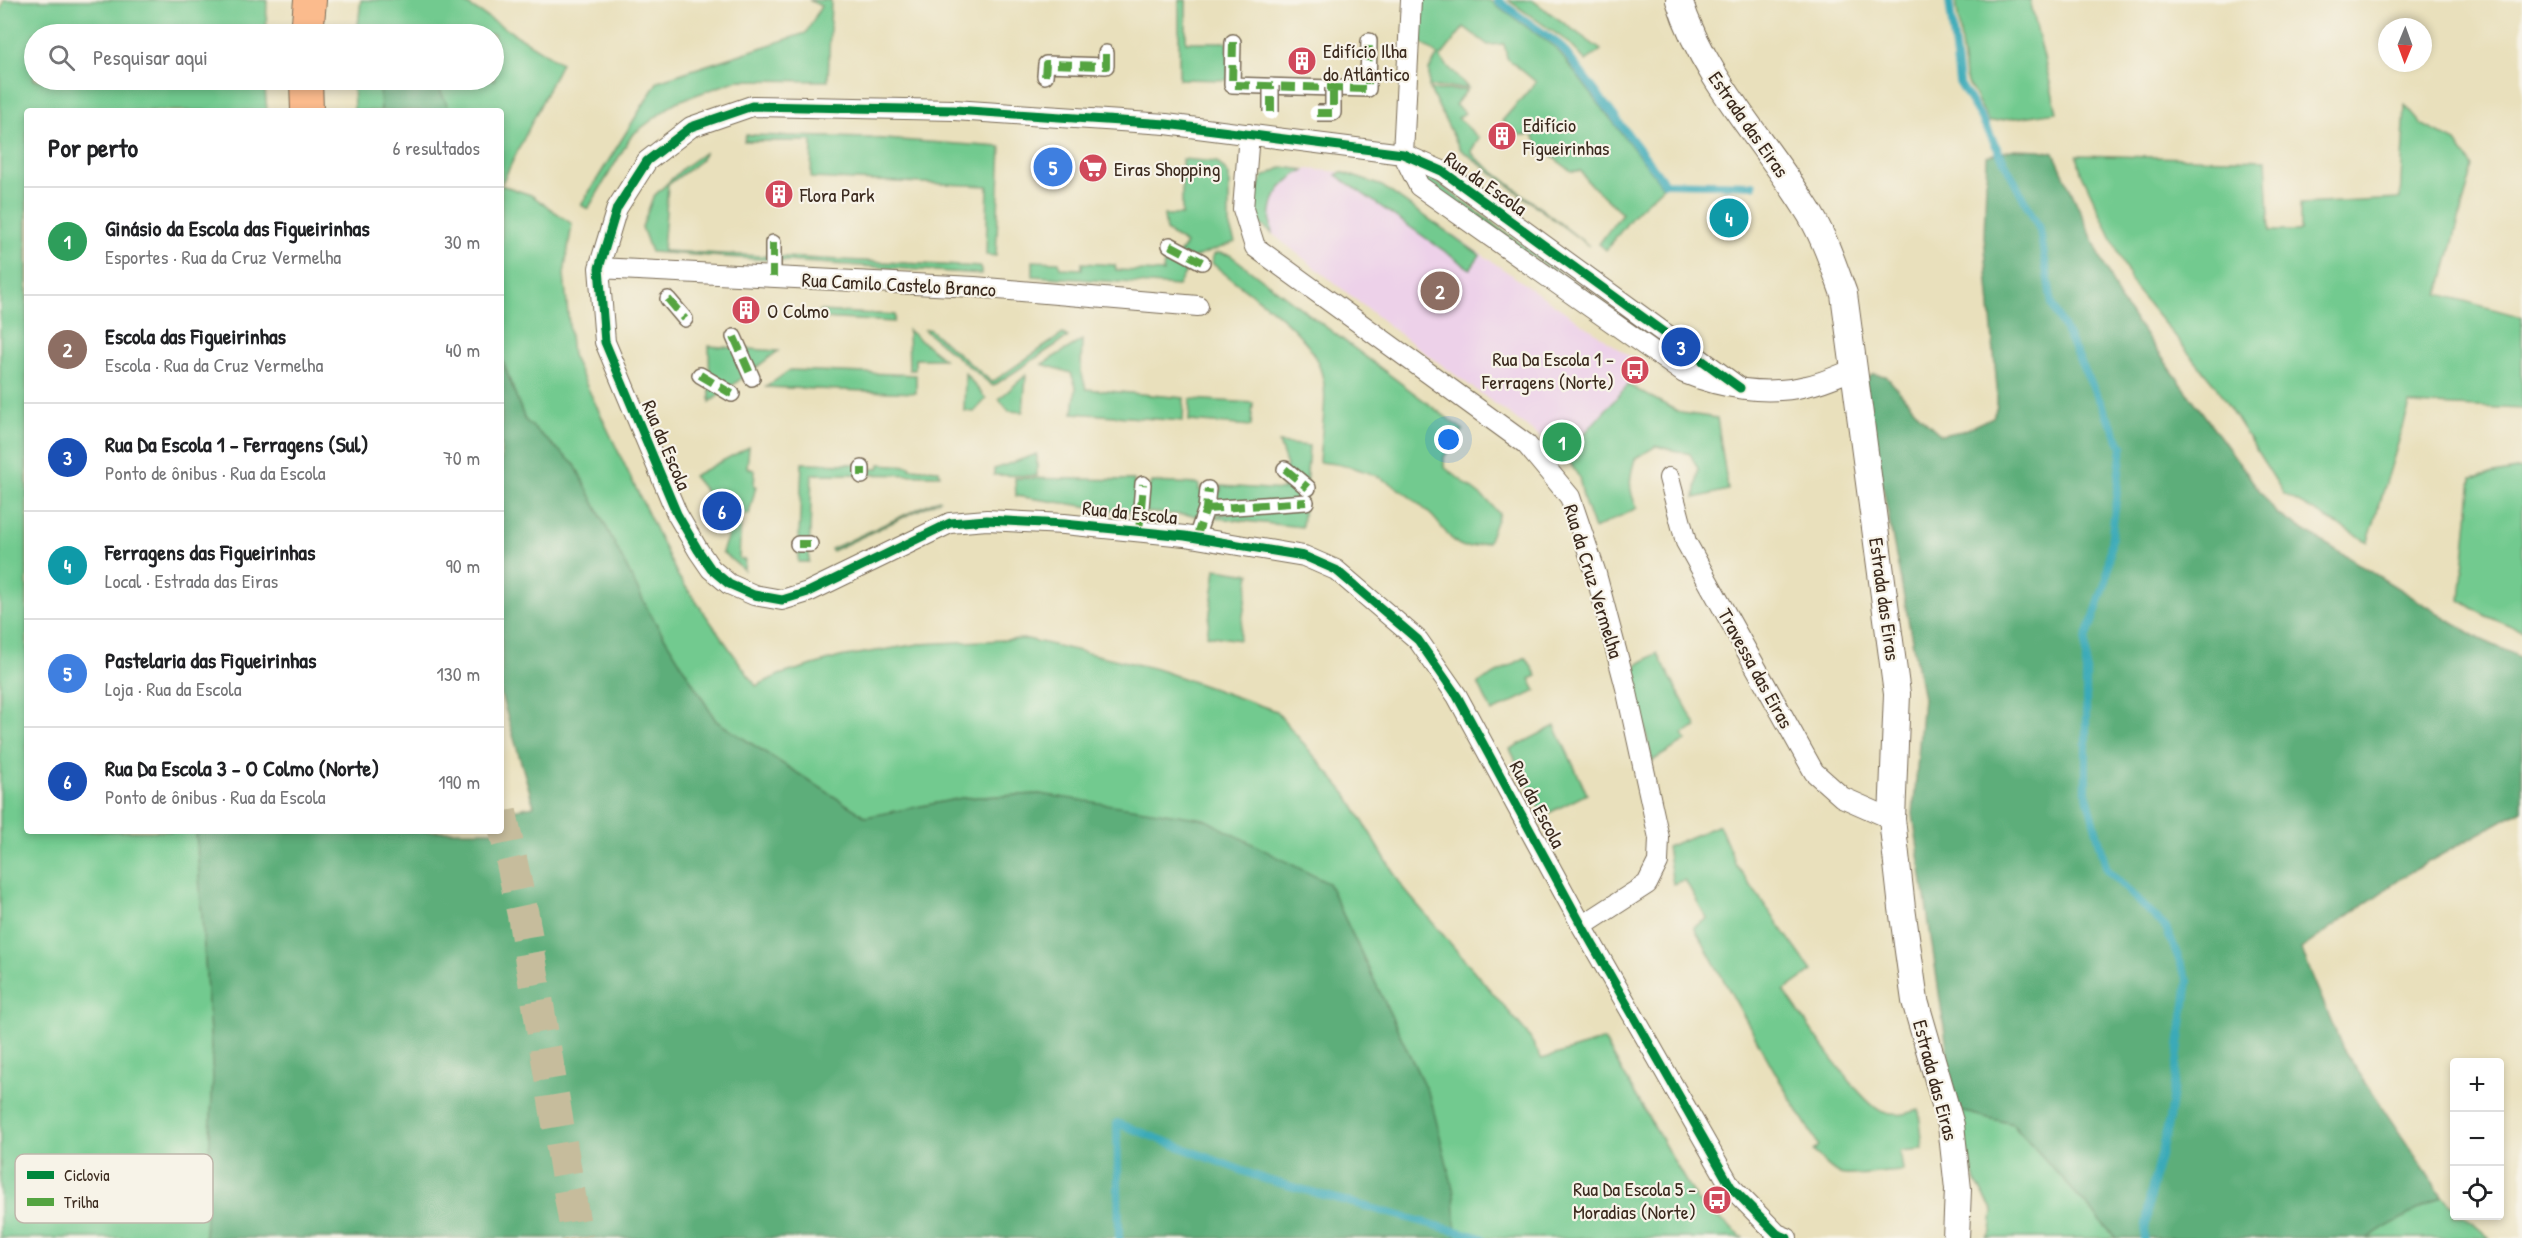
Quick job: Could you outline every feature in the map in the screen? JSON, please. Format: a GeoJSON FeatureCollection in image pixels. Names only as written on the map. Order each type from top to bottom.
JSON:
{"type":"FeatureCollection","features":[{"type":"Feature","properties":{"kind":"main road"},"geometry":{"type":"LineString","coordinates":[[308,24],[310,0]]}},
{"type":"Feature","properties":{"kind":"main road"},"geometry":{"type":"LineString","coordinates":[[306,90],[307,108]]}},
{"type":"Feature","properties":{"kind":"street"},"geometry":{"type":"LineString","coordinates":[[1403,154],[1411,0]]}},
{"type":"Feature","properties":{"kind":"street","name":"Estrada das Eiras"},"geometry":{"type":"LineString","coordinates":[[1679,0],[1699,52],[1806,207],[1827,246],[1844,294],[1897,694],[1892,819],[1915,1001],[1951,1125],[1958,1189],[1956,1238]]}},
{"type":"Feature","properties":{"kind":"street"},"geometry":{"type":"LineString","coordinates":[[1233,42],[1232,85],[1368,89],[1369,41]]}},
{"type":"Feature","properties":{"kind":"street"},"geometry":{"type":"LineString","coordinates":[[1045,76],[1046,64],[1106,66],[1106,53]]}},
{"type":"Feature","properties":{"kind":"street"},"geometry":{"type":"LineString","coordinates":[[1270,112],[1271,86]]}},
{"type":"Feature","properties":{"kind":"street"},"geometry":{"type":"LineString","coordinates":[[1317,113],[1333,114],[1333,88]]}},
{"type":"Feature","properties":{"kind":"street","name":"Rua da Escola"},"geometry":{"type":"LineString","coordinates":[[1740,388],[1442,171],[1403,154],[1166,124],[954,110],[752,106],[691,127],[647,161],[617,208],[599,268],[605,342],[609,352],[677,514],[711,569],[729,584],[754,594],[782,600],[814,590],[950,523],[1028,521],[1196,538],[1304,556],[1336,570],[1418,640],[1457,696],[1581,926],[1731,1187],[1777,1234],[1787,1238]]}},
{"type":"Feature","properties":{"kind":"street","name":"Rua da Cruz Vermelha"},"geometry":{"type":"LineString","coordinates":[[1249,134],[1243,209],[1255,246],[1526,444],[1570,497],[1596,574],[1626,688],[1659,838],[1658,862],[1647,884],[1581,926]]}},
{"type":"Feature","properties":{"kind":"street","name":"Rua da Escola"},"geometry":{"type":"LineString","coordinates":[[1403,154],[1419,186],[1684,372],[1710,383],[1740,388],[1782,390],[1807,386],[1854,369]]}},
{"type":"Feature","properties":{"kind":"street"},"geometry":{"type":"LineString","coordinates":[[773,243],[773,277]]}},
{"type":"Feature","properties":{"kind":"street"},"geometry":{"type":"LineString","coordinates":[[1170,245],[1202,261]]}},
{"type":"Feature","properties":{"kind":"street","name":"Rua Camilo Castelo Branco"},"geometry":{"type":"LineString","coordinates":[[599,268],[974,287],[1198,306]]}},
{"type":"Feature","properties":{"kind":"street"},"geometry":{"type":"LineString","coordinates":[[668,299],[685,319]]}},
{"type":"Feature","properties":{"kind":"street"},"geometry":{"type":"LineString","coordinates":[[734,337],[752,378]]}},
{"type":"Feature","properties":{"kind":"street"},"geometry":{"type":"LineString","coordinates":[[700,375],[732,394]]}},
{"type":"Feature","properties":{"kind":"street"},"geometry":{"type":"LineString","coordinates":[[1206,509],[1307,495],[1285,469]]}},
{"type":"Feature","properties":{"kind":"street","name":"Travessa das Eiras"},"geometry":{"type":"LineString","coordinates":[[1669,478],[1686,542],[1814,772],[1842,797],[1892,819]]}},
{"type":"Feature","properties":{"kind":"street"},"geometry":{"type":"LineString","coordinates":[[1139,531],[1143,484]]}},
{"type":"Feature","properties":{"kind":"street"},"geometry":{"type":"LineString","coordinates":[[1196,538],[1206,509],[1208,489]]}},
{"type":"Feature","properties":{"kind":"shaded area"},"geometry":{"type":"Polygon","coordinates":[[[1283,167],[1341,172],[1382,186],[1644,366],[1565,455],[1398,333],[1260,224],[1254,202],[1256,187],[1263,177],[1283,167]]]}},
{"type":"Feature","properties":{"kind":"green space"},"geometry":{"type":"Polygon","coordinates":[[[4,0],[267,0],[266,24],[24,24],[24,90],[265,90],[267,108],[24,108],[24,834],[196,834],[213,1076],[209,1154],[15,1154],[15,1223],[206,1223],[205,1238],[0,1238],[0,13],[4,0]]]}},
{"type":"Feature","properties":{"kind":"green space"},"geometry":{"type":"Polygon","coordinates":[[[361,0],[460,0],[498,24],[358,24],[361,0]]]}},
{"type":"Feature","properties":{"kind":"green space"},"geometry":{"type":"Polygon","coordinates":[[[809,0],[831,0],[828,81],[738,80],[676,102],[632,135],[588,209],[581,205],[658,81],[806,33],[821,6],[809,0]]]}},
{"type":"Feature","properties":{"kind":"green space"},"geometry":{"type":"Polygon","coordinates":[[[1179,0],[1186,0],[1186,42],[1228,42],[1228,80],[1179,79],[1179,0]]]}},
{"type":"Feature","properties":{"kind":"green space"},"geometry":{"type":"Polygon","coordinates":[[[1424,0],[1489,0],[1556,48],[1663,187],[1636,212],[1606,250],[1599,244],[1622,213],[1587,181],[1581,171],[1571,171],[1538,146],[1533,135],[1520,135],[1502,121],[1536,82],[1507,58],[1504,44],[1488,45],[1464,27],[1440,58],[1468,88],[1429,87],[1429,70],[1438,55],[1420,42],[1424,0]]]}},
{"type":"Feature","properties":{"kind":"green space"},"geometry":{"type":"Polygon","coordinates":[[[1508,0],[1532,0],[1601,50],[1586,61],[1568,42],[1508,0]]]}},
{"type":"Feature","properties":{"kind":"green space"},"geometry":{"type":"Polygon","coordinates":[[[1956,0],[2030,0],[2057,112],[1989,122],[1965,77],[1956,0]]]}},
{"type":"Feature","properties":{"kind":"green space"},"geometry":{"type":"Polygon","coordinates":[[[504,27],[561,63],[504,179],[504,108],[449,108],[440,90],[504,90],[504,27]]]}},
{"type":"Feature","properties":{"kind":"green space"},"geometry":{"type":"Polygon","coordinates":[[[353,90],[380,90],[381,108],[354,108],[353,90]]]}},
{"type":"Feature","properties":{"kind":"green space"},"geometry":{"type":"Polygon","coordinates":[[[380,90],[440,90],[449,108],[381,108],[380,90]]]}},
{"type":"Feature","properties":{"kind":"green space"},"geometry":{"type":"Polygon","coordinates":[[[1430,90],[1467,90],[1455,105],[1465,113],[1458,118],[1479,138],[1471,151],[1475,157],[1589,246],[1460,149],[1430,90]]]}},
{"type":"Feature","properties":{"kind":"green space"},"geometry":{"type":"Polygon","coordinates":[[[2405,105],[2421,124],[2456,142],[2473,167],[2439,294],[2522,317],[2522,409],[2410,404],[2368,542],[2284,494],[2215,385],[2134,287],[2081,172],[2077,155],[2266,160],[2270,231],[2300,231],[2300,204],[2400,199],[2405,105]]]}},
{"type":"Feature","properties":{"kind":"green space"},"geometry":{"type":"Polygon","coordinates":[[[746,135],[870,138],[1001,147],[996,256],[986,255],[988,186],[811,178],[812,141],[744,141],[746,135]]]}},
{"type":"Feature","properties":{"kind":"green space"},"geometry":{"type":"Polygon","coordinates":[[[2015,149],[2054,153],[2120,300],[2276,513],[2480,639],[2522,658],[2522,810],[2412,871],[2301,949],[2343,1049],[2442,1196],[2367,1238],[2116,1238],[2013,1124],[1956,1110],[1913,814],[1923,698],[1863,382],[1873,374],[1886,376],[1922,418],[1941,435],[1962,431],[1993,417],[1997,406],[1997,389],[1984,236],[1987,156],[2015,149]]]}},
{"type":"Feature","properties":{"kind":"green space"},"geometry":{"type":"Polygon","coordinates":[[[705,152],[700,161],[668,185],[663,251],[981,267],[981,274],[651,252],[642,227],[653,197],[683,168],[705,152]]]}},
{"type":"Feature","properties":{"kind":"green space"},"geometry":{"type":"Polygon","coordinates":[[[1182,159],[1217,162],[1229,176],[1229,225],[1235,242],[1193,258],[1178,286],[1033,276],[1033,261],[1059,262],[1060,268],[1082,269],[1082,263],[1115,265],[1116,270],[1163,272],[1165,252],[1177,257],[1186,244],[1166,231],[1164,215],[1182,215],[1182,159]]]}},
{"type":"Feature","properties":{"kind":"green space"},"geometry":{"type":"Polygon","coordinates":[[[1283,167],[1304,170],[1287,181],[1276,195],[1271,212],[1272,233],[1260,224],[1254,194],[1263,177],[1283,167]]]}},
{"type":"Feature","properties":{"kind":"green space"},"geometry":{"type":"Polygon","coordinates":[[[1421,171],[1700,373],[1417,177],[1421,171]]]}},
{"type":"Feature","properties":{"kind":"green space"},"geometry":{"type":"Polygon","coordinates":[[[1341,172],[1382,186],[1480,255],[1470,269],[1336,175],[1341,172]]]}},
{"type":"Feature","properties":{"kind":"green space"},"geometry":{"type":"Polygon","coordinates":[[[504,186],[531,195],[572,224],[564,274],[572,355],[678,576],[756,686],[779,675],[840,657],[919,644],[1027,639],[1157,669],[1276,711],[1347,795],[1403,888],[1527,1033],[1542,1059],[1604,1040],[1697,1201],[1743,1238],[1456,1238],[1431,1100],[1328,883],[1040,794],[962,798],[866,817],[716,721],[649,612],[575,465],[525,420],[504,365],[504,186]]]}},
{"type":"Feature","properties":{"kind":"green space"},"geometry":{"type":"Polygon","coordinates":[[[1218,253],[1230,255],[1463,430],[1444,457],[1444,467],[1488,501],[1499,514],[1488,542],[1467,547],[1460,545],[1418,503],[1393,485],[1352,467],[1319,462],[1325,398],[1323,379],[1317,360],[1306,343],[1277,313],[1212,263],[1213,255],[1218,253]]]}},
{"type":"Feature","properties":{"kind":"green space"},"geometry":{"type":"Polygon","coordinates":[[[819,311],[895,315],[894,322],[819,318],[819,311]]]}},
{"type":"Feature","properties":{"kind":"green space"},"geometry":{"type":"Polygon","coordinates":[[[929,329],[992,382],[1063,334],[1068,337],[993,386],[924,330],[929,329]]]}},
{"type":"Feature","properties":{"kind":"green space"},"geometry":{"type":"Polygon","coordinates":[[[908,330],[944,359],[915,359],[915,370],[909,370],[908,330]]]}},
{"type":"Feature","properties":{"kind":"green space"},"geometry":{"type":"Polygon","coordinates":[[[1082,340],[1081,371],[1086,389],[1184,398],[1183,421],[1073,413],[1076,387],[1071,373],[1042,364],[1082,340]]]}},
{"type":"Feature","properties":{"kind":"green space"},"geometry":{"type":"Polygon","coordinates":[[[709,346],[778,351],[710,402],[709,346]]]}},
{"type":"Feature","properties":{"kind":"green space"},"geometry":{"type":"Polygon","coordinates":[[[504,365],[525,420],[575,465],[649,612],[716,721],[866,817],[962,798],[1040,794],[1204,819],[1328,883],[1431,1100],[1454,1192],[1456,1238],[205,1238],[206,1223],[213,1223],[213,1154],[209,1154],[213,1076],[196,834],[504,834],[504,811],[534,806],[504,705],[504,365]]]}},
{"type":"Feature","properties":{"kind":"green space"},"geometry":{"type":"Polygon","coordinates":[[[790,370],[916,375],[916,393],[766,387],[790,370]]]}},
{"type":"Feature","properties":{"kind":"green space"},"geometry":{"type":"Polygon","coordinates":[[[965,373],[986,399],[974,412],[964,411],[965,373]]]}},
{"type":"Feature","properties":{"kind":"green space"},"geometry":{"type":"Polygon","coordinates":[[[1026,375],[1023,412],[1009,411],[999,399],[1026,375]]]}},
{"type":"Feature","properties":{"kind":"green space"},"geometry":{"type":"Polygon","coordinates":[[[1628,385],[1681,413],[1717,418],[1728,490],[1695,498],[1698,469],[1690,454],[1656,446],[1635,459],[1630,484],[1637,508],[1594,529],[1584,501],[1579,477],[1565,455],[1628,385]]]}},
{"type":"Feature","properties":{"kind":"green space"},"geometry":{"type":"Polygon","coordinates":[[[1190,399],[1253,403],[1251,426],[1189,421],[1190,399]]]}},
{"type":"Feature","properties":{"kind":"green space"},"geometry":{"type":"Polygon","coordinates":[[[1279,443],[1309,446],[1305,500],[1199,516],[1111,510],[1016,496],[1015,478],[1134,480],[1134,485],[1151,486],[1152,482],[1199,484],[1199,490],[1221,491],[1221,486],[1284,490],[1275,472],[1284,472],[1287,466],[1279,443]]]}},
{"type":"Feature","properties":{"kind":"green space"},"geometry":{"type":"Polygon","coordinates":[[[749,447],[747,467],[755,471],[754,486],[756,486],[749,515],[742,514],[741,517],[739,559],[745,560],[744,570],[722,552],[728,535],[724,523],[729,520],[724,509],[718,511],[715,503],[693,476],[749,447]]]}},
{"type":"Feature","properties":{"kind":"green space"},"geometry":{"type":"Polygon","coordinates":[[[1037,454],[1037,476],[994,475],[994,469],[1037,454]]]}},
{"type":"Feature","properties":{"kind":"green space"},"geometry":{"type":"Polygon","coordinates":[[[802,463],[857,464],[857,468],[879,469],[880,464],[910,466],[910,468],[939,470],[940,475],[812,474],[809,562],[798,562],[802,463]]]}},
{"type":"Feature","properties":{"kind":"green space"},"geometry":{"type":"Polygon","coordinates":[[[2522,469],[2522,631],[2486,616],[2460,600],[2472,478],[2522,469]]]}},
{"type":"Feature","properties":{"kind":"green space"},"geometry":{"type":"Polygon","coordinates":[[[939,499],[832,551],[831,549],[939,499]]]}},
{"type":"Feature","properties":{"kind":"green space"},"geometry":{"type":"Polygon","coordinates":[[[1304,504],[1302,527],[1206,517],[1304,504]]]}},
{"type":"Feature","properties":{"kind":"green space"},"geometry":{"type":"Polygon","coordinates":[[[1216,569],[1250,574],[1239,640],[1207,635],[1216,569]]]}},
{"type":"Feature","properties":{"kind":"green space"},"geometry":{"type":"Polygon","coordinates":[[[1657,653],[1697,727],[1683,734],[1686,741],[1652,761],[1632,668],[1657,653]]]}},
{"type":"Feature","properties":{"kind":"green space"},"geometry":{"type":"Polygon","coordinates":[[[1526,657],[1537,676],[1530,679],[1536,691],[1492,712],[1478,683],[1526,657]]]}},
{"type":"Feature","properties":{"kind":"green space"},"geometry":{"type":"Polygon","coordinates":[[[1555,726],[1587,794],[1543,816],[1510,749],[1555,726]]]}},
{"type":"Feature","properties":{"kind":"green space"},"geometry":{"type":"Polygon","coordinates":[[[1719,825],[1736,865],[1812,971],[1784,991],[1831,1057],[1860,1093],[1873,1105],[1883,1112],[1897,1115],[1919,1110],[1923,1149],[1900,1151],[1903,1171],[1840,1174],[1829,1167],[1813,1151],[1819,1146],[1694,927],[1707,919],[1685,880],[1673,884],[1667,847],[1719,825]]]}},
{"type":"Feature","properties":{"kind":"green space"},"geometry":{"type":"Polygon","coordinates":[[[1956,1110],[2013,1124],[2116,1238],[1987,1238],[1991,1232],[1993,1211],[1976,1182],[1956,1110]]]}},
{"type":"Feature","properties":{"kind":"green space"},"geometry":{"type":"Polygon","coordinates":[[[2442,1196],[2450,1203],[2450,1220],[2469,1220],[2490,1238],[2365,1238],[2442,1196]]]}},
{"type":"Feature","properties":{"kind":"waterway"},"geometry":{"type":"LineString","coordinates":[[1497,0],[1560,45],[1665,183],[1753,185]]}},
{"type":"Feature","properties":{"kind":"waterway"},"geometry":{"type":"LineString","coordinates":[[1949,0],[1959,82],[1985,125],[2040,230],[2052,304],[2122,446],[2107,578],[2086,640],[2086,792],[2107,870],[2166,928],[2188,981],[2169,1120],[2150,1196],[2144,1238]]}},
{"type":"Feature","properties":{"kind":"waterway"},"geometry":{"type":"LineString","coordinates":[[1119,1238],[1117,1123],[1264,1179],[1482,1238]]}},
{"type":"Feature","properties":{"kind":"tunnel"},"geometry":{"type":"LineString","coordinates":[[504,826],[523,915],[577,1238]]}},
{"type":"Feature","properties":{"kind":"marked path"},"geometry":{"type":"LineString","coordinates":[[1233,42],[1232,85],[1368,89],[1369,41]]}},
{"type":"Feature","properties":{"kind":"marked path"},"geometry":{"type":"LineString","coordinates":[[1045,76],[1046,64],[1106,66],[1106,53]]}},
{"type":"Feature","properties":{"kind":"marked path"},"geometry":{"type":"LineString","coordinates":[[1271,86],[1271,112]]}},
{"type":"Feature","properties":{"kind":"marked path"},"geometry":{"type":"LineString","coordinates":[[1317,113],[1333,113],[1333,88]]}},
{"type":"Feature","properties":{"kind":"marked path"},"geometry":{"type":"LineString","coordinates":[[773,243],[773,277]]}},
{"type":"Feature","properties":{"kind":"marked path"},"geometry":{"type":"LineString","coordinates":[[1170,245],[1202,262]]}},
{"type":"Feature","properties":{"kind":"marked path"},"geometry":{"type":"LineString","coordinates":[[668,299],[685,319]]}},
{"type":"Feature","properties":{"kind":"marked path"},"geometry":{"type":"LineString","coordinates":[[734,337],[752,378]]}},
{"type":"Feature","properties":{"kind":"marked path"},"geometry":{"type":"LineString","coordinates":[[700,375],[732,394]]}},
{"type":"Feature","properties":{"kind":"marked path"},"geometry":{"type":"LineString","coordinates":[[862,468],[862,476]]}},
{"type":"Feature","properties":{"kind":"marked path"},"geometry":{"type":"LineString","coordinates":[[1285,469],[1308,488]]}},
{"type":"Feature","properties":{"kind":"marked path"},"geometry":{"type":"LineString","coordinates":[[1139,531],[1143,484]]}},
{"type":"Feature","properties":{"kind":"marked path"},"geometry":{"type":"LineString","coordinates":[[1196,538],[1206,509],[1208,489]]}},
{"type":"Feature","properties":{"kind":"marked path"},"geometry":{"type":"LineString","coordinates":[[1206,509],[1306,502]]}},
{"type":"Feature","properties":{"kind":"marked path"},"geometry":{"type":"LineString","coordinates":[[798,544],[810,544]]}},
{"type":"Feature","properties":{"kind":"cycle path"},"geometry":{"type":"LineString","coordinates":[[1740,388],[1442,171],[1403,154],[1166,124],[954,110],[752,106],[691,127],[647,161],[617,208],[599,268],[605,342],[677,514],[711,569],[729,584],[754,595],[782,600],[808,592],[950,523],[987,520],[1064,524],[1185,536],[1304,556],[1336,570],[1418,640],[1457,696],[1582,926],[1731,1187],[1777,1234],[1787,1238]]}},
{"type":"Feature","properties":{"kind":"place","name":"Edifício Ilha do Atlântico"},"geometry":{"type":"Point","coordinates":[1302,61]}},
{"type":"Feature","properties":{"kind":"place","name":"Edifício Figueirinhas"},"geometry":{"type":"Point","coordinates":[1502,136]}},
{"type":"Feature","properties":{"kind":"place","name":"Pastelaria das Figueirinhas"},"geometry":{"type":"Point","coordinates":[1053,167]}},
{"type":"Feature","properties":{"kind":"place","name":"Eiras Shopping"},"geometry":{"type":"Point","coordinates":[1093,168]}},
{"type":"Feature","properties":{"kind":"place","name":"Flora Park"},"geometry":{"type":"Point","coordinates":[779,194]}},
{"type":"Feature","properties":{"kind":"place","name":"Ferragens das Figueirinhas"},"geometry":{"type":"Point","coordinates":[1729,218]}},
{"type":"Feature","properties":{"kind":"place","name":"Escola das Figueirinhas"},"geometry":{"type":"Point","coordinates":[1440,291]}},
{"type":"Feature","properties":{"kind":"place","name":"O Colmo"},"geometry":{"type":"Point","coordinates":[746,310]}},
{"type":"Feature","properties":{"kind":"place","name":"Rua Da Escola 1 - Ferragens (Sul)"},"geometry":{"type":"Point","coordinates":[1681,347]}},
{"type":"Feature","properties":{"kind":"place","name":"Rua Da Escola 1 - Ferragens (Norte)"},"geometry":{"type":"Point","coordinates":[1635,370]}},
{"type":"Feature","properties":{"kind":"place","name":"Ginásio da Escola das Figueirinhas"},"geometry":{"type":"Point","coordinates":[1562,442]}},
{"type":"Feature","properties":{"kind":"place","name":"Rua Da Escola 3 - O Colmo (Norte)"},"geometry":{"type":"Point","coordinates":[722,511]}},
{"type":"Feature","properties":{"kind":"place","name":"Rua Da Escola 5 - Moradias (Norte)"},"geometry":{"type":"Point","coordinates":[1717,1200]}}]}
